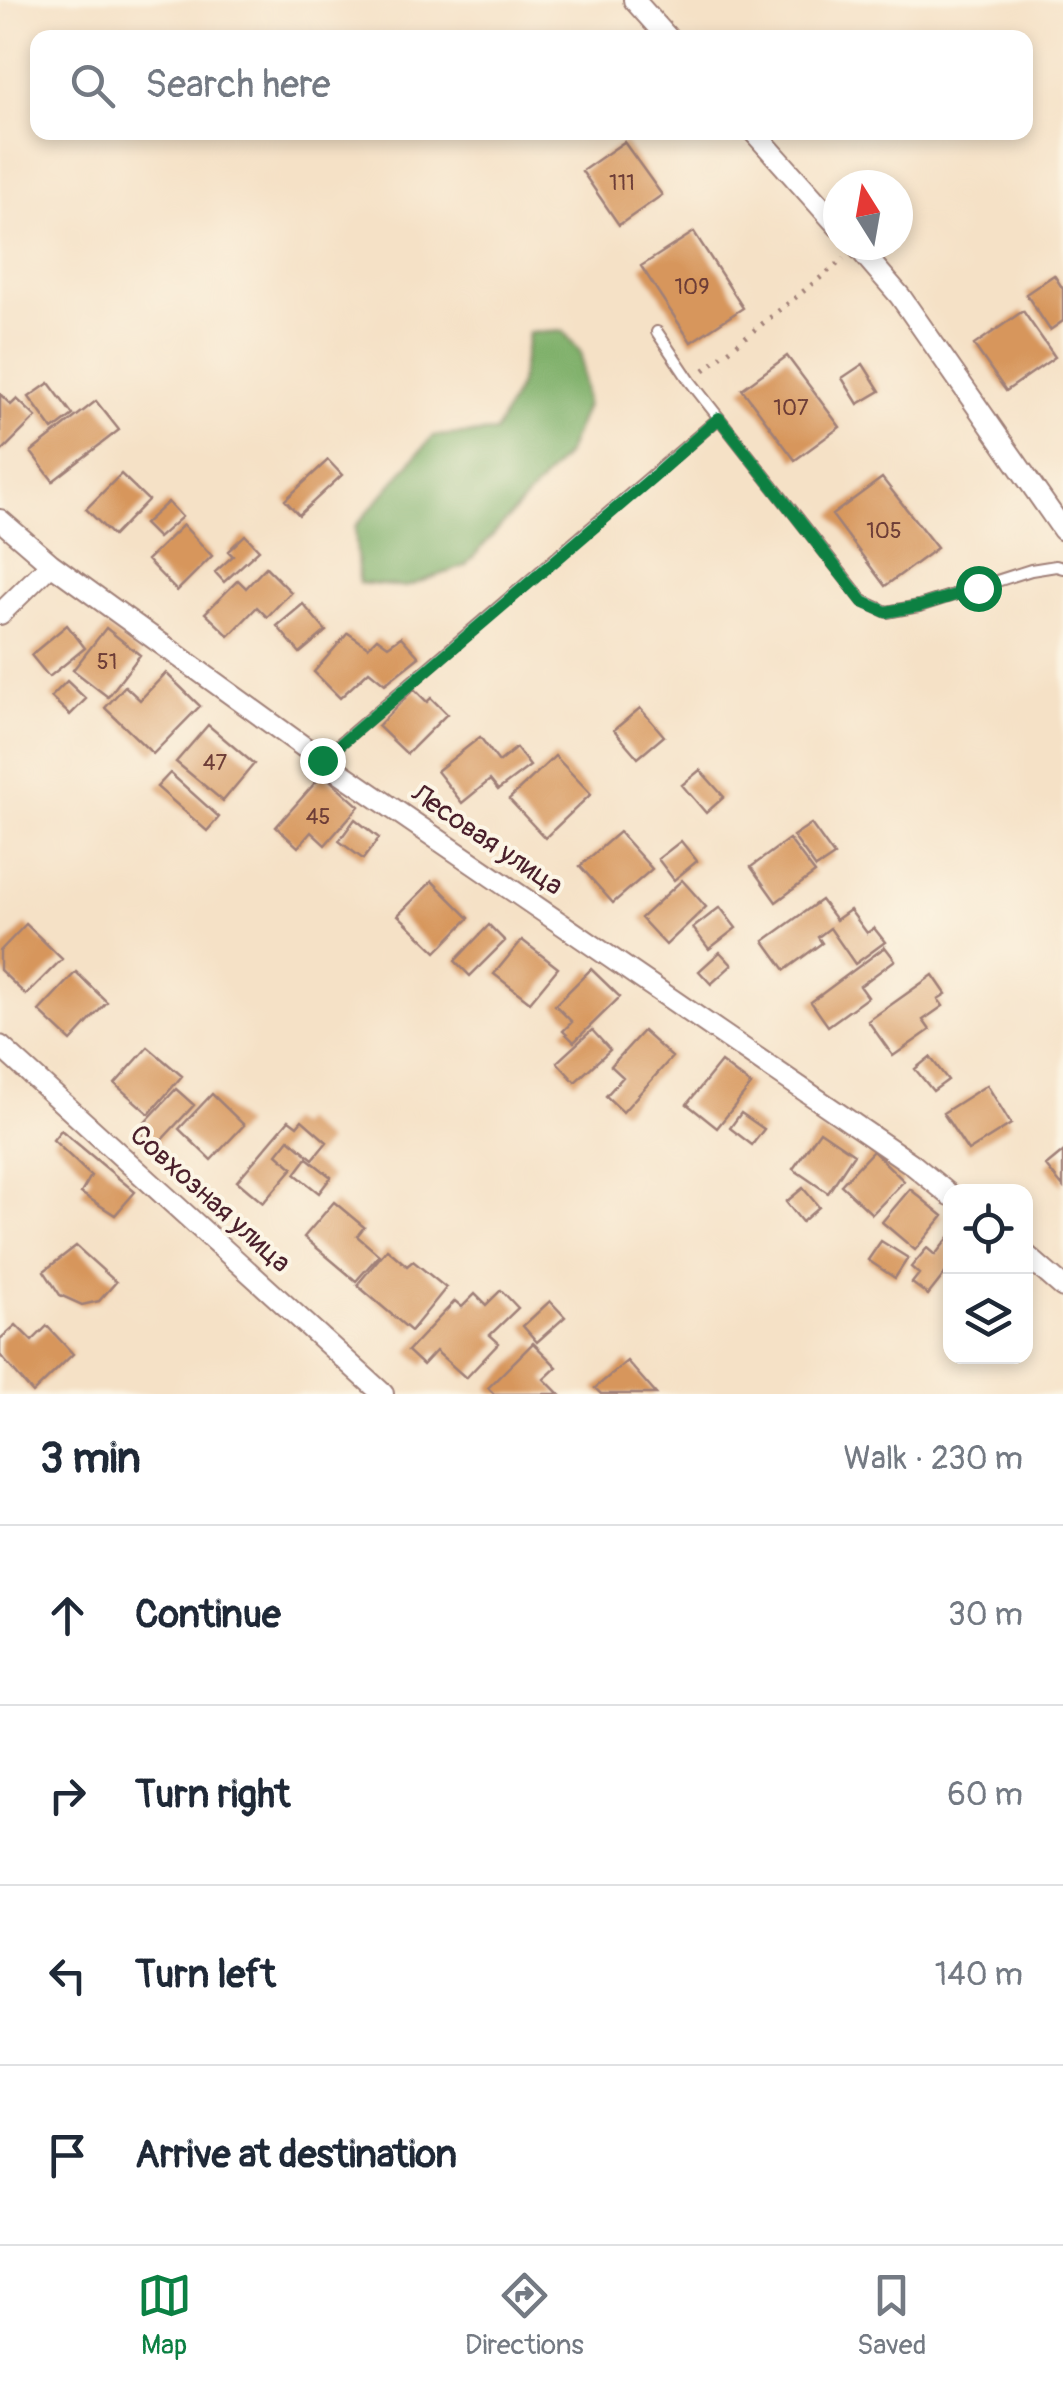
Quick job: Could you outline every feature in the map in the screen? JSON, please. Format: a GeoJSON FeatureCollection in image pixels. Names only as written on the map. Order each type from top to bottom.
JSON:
{"type":"FeatureCollection","features":[{"type":"Feature","properties":{"kind":"street"},"geometry":{"type":"LineString","coordinates":[[634,0],[661,30]]}},
{"type":"Feature","properties":{"kind":"street"},"geometry":{"type":"LineString","coordinates":[[761,140],[823,209]]}},
{"type":"Feature","properties":{"kind":"street"},"geometry":{"type":"LineString","coordinates":[[869,260],[900,296],[1063,530]]}},
{"type":"Feature","properties":{"kind":"street","name":"Лесовая улица"},"geometry":{"type":"LineString","coordinates":[[0,520],[51,564],[322,760],[896,1153],[943,1190]]}},
{"type":"Feature","properties":{"kind":"street"},"geometry":{"type":"LineString","coordinates":[[0,614],[51,564]]}},
{"type":"Feature","properties":{"kind":"street","name":"Совхозная улица"},"geometry":{"type":"LineString","coordinates":[[0,1046],[383,1394]]}},
{"type":"Feature","properties":{"kind":"street"},"geometry":{"type":"LineString","coordinates":[[1033,1261],[1063,1287]]}},
{"type":"Feature","properties":{"kind":"lane"},"geometry":{"type":"LineString","coordinates":[[656,332],[863,602],[886,612],[919,606],[1031,570],[1063,568]]}},
{"type":"Feature","properties":{"kind":"lane"},"geometry":{"type":"LineString","coordinates":[[322,760],[719,418]]}},
{"type":"Feature","properties":{"kind":"path"},"geometry":{"type":"LineString","coordinates":[[690,381],[840,260]]}},
{"type":"Feature","properties":{"kind":"green space"},"geometry":{"type":"Polygon","coordinates":[[[563,331],[581,353],[586,405],[567,453],[465,566],[406,587],[359,583],[355,527],[433,436],[495,432],[519,386],[529,333],[563,331]]]}},
{"type":"Feature","properties":{"kind":"building"},"geometry":{"type":"Polygon","coordinates":[[[624,142],[662,195],[619,225],[582,171],[624,142]]]}},
{"type":"Feature","properties":{"kind":"building"},"geometry":{"type":"Polygon","coordinates":[[[694,232],[743,308],[691,342],[641,266],[694,232]]]}},
{"type":"Feature","properties":{"kind":"building"},"geometry":{"type":"Polygon","coordinates":[[[1054,275],[1063,289],[1063,321],[1050,330],[1026,294],[1054,275]]]}},
{"type":"Feature","properties":{"kind":"building"},"geometry":{"type":"Polygon","coordinates":[[[1023,311],[1055,357],[1006,391],[974,345],[1023,311]]]}},
{"type":"Feature","properties":{"kind":"building"},"geometry":{"type":"Polygon","coordinates":[[[787,356],[840,427],[795,460],[742,389],[787,356]]]}},
{"type":"Feature","properties":{"kind":"building"},"geometry":{"type":"Polygon","coordinates":[[[863,364],[880,391],[858,404],[842,378],[863,364]]]}},
{"type":"Feature","properties":{"kind":"building"},"geometry":{"type":"Polygon","coordinates":[[[49,383],[73,415],[53,430],[29,397],[49,383]]]}},
{"type":"Feature","properties":{"kind":"building"},"geometry":{"type":"Polygon","coordinates":[[[0,394],[11,405],[17,399],[36,417],[0,453],[0,394]]]}},
{"type":"Feature","properties":{"kind":"building"},"geometry":{"type":"Polygon","coordinates":[[[96,401],[119,430],[53,481],[31,452],[96,401]]]}},
{"type":"Feature","properties":{"kind":"building"},"geometry":{"type":"Polygon","coordinates":[[[328,460],[342,475],[299,515],[285,500],[328,460]]]}},
{"type":"Feature","properties":{"kind":"building"},"geometry":{"type":"Polygon","coordinates":[[[121,474],[148,500],[113,536],[86,509],[121,474]]]}},
{"type":"Feature","properties":{"kind":"building"},"geometry":{"type":"Polygon","coordinates":[[[882,478],[937,548],[885,586],[832,515],[882,478]]]}},
{"type":"Feature","properties":{"kind":"building"},"geometry":{"type":"Polygon","coordinates":[[[168,502],[182,517],[158,538],[144,524],[168,502]]]}},
{"type":"Feature","properties":{"kind":"building"},"geometry":{"type":"Polygon","coordinates":[[[183,525],[212,556],[177,591],[147,560],[183,525]]]}},
{"type":"Feature","properties":{"kind":"building"},"geometry":{"type":"Polygon","coordinates":[[[245,535],[259,550],[224,582],[215,572],[233,556],[228,551],[245,535]]]}},
{"type":"Feature","properties":{"kind":"building"},"geometry":{"type":"Polygon","coordinates":[[[266,567],[291,592],[267,617],[257,607],[229,636],[205,613],[238,580],[246,588],[266,567]]]}},
{"type":"Feature","properties":{"kind":"building"},"geometry":{"type":"Polygon","coordinates":[[[303,604],[326,631],[300,653],[277,626],[303,604]]]}},
{"type":"Feature","properties":{"kind":"building"},"geometry":{"type":"Polygon","coordinates":[[[67,625],[85,648],[49,677],[31,655],[67,625]]]}},
{"type":"Feature","properties":{"kind":"building"},"geometry":{"type":"Polygon","coordinates":[[[106,628],[140,655],[108,697],[73,670],[106,628]]]}},
{"type":"Feature","properties":{"kind":"building"},"geometry":{"type":"Polygon","coordinates":[[[348,633],[368,647],[377,638],[388,646],[401,637],[419,657],[385,684],[369,671],[340,698],[314,672],[348,633]]]}},
{"type":"Feature","properties":{"kind":"building"},"geometry":{"type":"Polygon","coordinates":[[[166,673],[200,706],[153,754],[105,708],[125,686],[140,700],[166,673]]]}},
{"type":"Feature","properties":{"kind":"building"},"geometry":{"type":"Polygon","coordinates":[[[67,681],[86,699],[70,715],[51,697],[67,681]]]}},
{"type":"Feature","properties":{"kind":"building"},"geometry":{"type":"Polygon","coordinates":[[[414,689],[427,702],[431,698],[447,714],[407,754],[378,726],[414,689]]]}},
{"type":"Feature","properties":{"kind":"building"},"geometry":{"type":"Polygon","coordinates":[[[640,708],[664,736],[638,758],[614,730],[640,708]]]}},
{"type":"Feature","properties":{"kind":"building"},"geometry":{"type":"Polygon","coordinates":[[[208,725],[254,764],[223,801],[176,762],[208,725]]]}},
{"type":"Feature","properties":{"kind":"building"},"geometry":{"type":"Polygon","coordinates":[[[480,737],[499,762],[516,748],[530,766],[498,790],[490,780],[462,803],[437,771],[480,737]]]}},
{"type":"Feature","properties":{"kind":"building"},"geometry":{"type":"Polygon","coordinates":[[[555,756],[591,794],[545,838],[509,799],[555,756]]]}},
{"type":"Feature","properties":{"kind":"building"},"geometry":{"type":"Polygon","coordinates":[[[700,770],[724,797],[706,813],[682,785],[700,770]]]}},
{"type":"Feature","properties":{"kind":"building"},"geometry":{"type":"Polygon","coordinates":[[[170,773],[219,817],[207,831],[157,787],[170,773]]]}},
{"type":"Feature","properties":{"kind":"building"},"geometry":{"type":"Polygon","coordinates":[[[323,774],[359,806],[325,845],[311,832],[298,847],[276,827],[323,774]]]}},
{"type":"Feature","properties":{"kind":"building"},"geometry":{"type":"Polygon","coordinates":[[[355,819],[379,838],[363,859],[339,841],[355,819]]]}},
{"type":"Feature","properties":{"kind":"building"},"geometry":{"type":"Polygon","coordinates":[[[811,824],[834,856],[816,868],[793,836],[811,824]]]}},
{"type":"Feature","properties":{"kind":"building"},"geometry":{"type":"Polygon","coordinates":[[[619,832],[652,869],[613,903],[580,866],[619,832]]]}},
{"type":"Feature","properties":{"kind":"building"},"geometry":{"type":"Polygon","coordinates":[[[789,839],[815,873],[776,902],[751,867],[789,839]]]}},
{"type":"Feature","properties":{"kind":"building"},"geometry":{"type":"Polygon","coordinates":[[[681,841],[697,861],[674,880],[658,859],[681,841]]]}},
{"type":"Feature","properties":{"kind":"building"},"geometry":{"type":"Polygon","coordinates":[[[682,880],[706,907],[666,945],[641,918],[682,880]]]}},
{"type":"Feature","properties":{"kind":"building"},"geometry":{"type":"Polygon","coordinates":[[[432,881],[469,918],[436,952],[398,915],[432,881]]]}},
{"type":"Feature","properties":{"kind":"building"},"geometry":{"type":"Polygon","coordinates":[[[821,900],[836,920],[850,910],[867,933],[874,928],[885,942],[855,964],[830,928],[818,937],[822,943],[785,970],[764,941],[821,900]]]}},
{"type":"Feature","properties":{"kind":"building"},"geometry":{"type":"Polygon","coordinates":[[[720,907],[736,928],[709,949],[693,928],[720,907]]]}},
{"type":"Feature","properties":{"kind":"building"},"geometry":{"type":"Polygon","coordinates":[[[26,924],[62,959],[26,995],[0,970],[0,951],[26,924]]]}},
{"type":"Feature","properties":{"kind":"building"},"geometry":{"type":"Polygon","coordinates":[[[489,925],[505,941],[470,976],[455,961],[489,925]]]}},
{"type":"Feature","properties":{"kind":"building"},"geometry":{"type":"Polygon","coordinates":[[[522,940],[558,968],[530,1002],[494,974],[522,940]]]}},
{"type":"Feature","properties":{"kind":"building"},"geometry":{"type":"Polygon","coordinates":[[[885,947],[895,960],[860,986],[868,997],[828,1026],[811,1002],[885,947]]]}},
{"type":"Feature","properties":{"kind":"building"},"geometry":{"type":"Polygon","coordinates":[[[720,952],[732,965],[711,984],[699,971],[720,952]]]}},
{"type":"Feature","properties":{"kind":"building"},"geometry":{"type":"Polygon","coordinates":[[[591,969],[620,997],[574,1042],[563,1031],[572,1022],[555,1005],[591,969]]]}},
{"type":"Feature","properties":{"kind":"building"},"geometry":{"type":"Polygon","coordinates":[[[76,972],[107,1002],[71,1041],[39,1011],[76,972]]]}},
{"type":"Feature","properties":{"kind":"building"},"geometry":{"type":"Polygon","coordinates":[[[933,975],[946,994],[938,999],[943,1006],[923,1020],[930,1030],[893,1056],[868,1021],[933,975]]]}},
{"type":"Feature","properties":{"kind":"building"},"geometry":{"type":"Polygon","coordinates":[[[592,1030],[610,1050],[575,1082],[557,1062],[592,1030]]]}},
{"type":"Feature","properties":{"kind":"building"},"geometry":{"type":"Polygon","coordinates":[[[643,1031],[672,1057],[623,1112],[606,1096],[623,1077],[611,1066],[643,1031]]]}},
{"type":"Feature","properties":{"kind":"building"},"geometry":{"type":"Polygon","coordinates":[[[148,1047],[182,1076],[149,1114],[115,1084],[148,1047]]]}},
{"type":"Feature","properties":{"kind":"building"},"geometry":{"type":"Polygon","coordinates":[[[930,1057],[948,1080],[933,1091],[915,1069],[930,1057]]]}},
{"type":"Feature","properties":{"kind":"building"},"geometry":{"type":"Polygon","coordinates":[[[721,1062],[751,1085],[717,1128],[687,1104],[721,1062]]]}},
{"type":"Feature","properties":{"kind":"building"},"geometry":{"type":"Polygon","coordinates":[[[987,1085],[1011,1124],[968,1151],[943,1113],[987,1085]]]}},
{"type":"Feature","properties":{"kind":"building"},"geometry":{"type":"Polygon","coordinates":[[[176,1089],[194,1105],[156,1146],[138,1130],[176,1089]]]}},
{"type":"Feature","properties":{"kind":"building"},"geometry":{"type":"Polygon","coordinates":[[[212,1094],[244,1125],[211,1160],[179,1129],[212,1094]]]}},
{"type":"Feature","properties":{"kind":"building"},"geometry":{"type":"Polygon","coordinates":[[[741,1113],[764,1129],[752,1145],[730,1128],[741,1113]]]}},
{"type":"Feature","properties":{"kind":"building"},"geometry":{"type":"Polygon","coordinates":[[[289,1120],[297,1126],[302,1120],[327,1142],[313,1159],[289,1139],[277,1154],[293,1168],[263,1203],[237,1181],[289,1120]]]}},
{"type":"Feature","properties":{"kind":"building"},"geometry":{"type":"Polygon","coordinates":[[[61,1130],[135,1192],[115,1215],[81,1193],[91,1176],[53,1140],[61,1130]]]}},
{"type":"Feature","properties":{"kind":"building"},"geometry":{"type":"Polygon","coordinates":[[[820,1131],[854,1154],[828,1193],[793,1169],[820,1131]]]}},
{"type":"Feature","properties":{"kind":"building"},"geometry":{"type":"Polygon","coordinates":[[[873,1151],[904,1181],[872,1214],[841,1185],[873,1151]]]}},
{"type":"Feature","properties":{"kind":"building"},"geometry":{"type":"Polygon","coordinates":[[[1063,1152],[1063,1187],[1046,1166],[1063,1152]]]}},
{"type":"Feature","properties":{"kind":"building"},"geometry":{"type":"Polygon","coordinates":[[[307,1158],[331,1177],[319,1193],[295,1174],[307,1158]]]}},
{"type":"Feature","properties":{"kind":"building"},"geometry":{"type":"Polygon","coordinates":[[[803,1188],[819,1207],[802,1222],[786,1202],[803,1188]]]}},
{"type":"Feature","properties":{"kind":"building"},"geometry":{"type":"Polygon","coordinates":[[[910,1189],[943,1216],[915,1250],[882,1222],[910,1189]]]}},
{"type":"Feature","properties":{"kind":"building"},"geometry":{"type":"Polygon","coordinates":[[[334,1202],[364,1227],[357,1236],[379,1255],[356,1281],[304,1237],[334,1202]]]}},
{"type":"Feature","properties":{"kind":"building"},"geometry":{"type":"Polygon","coordinates":[[[881,1241],[908,1258],[895,1278],[868,1260],[881,1241]]]}},
{"type":"Feature","properties":{"kind":"building"},"geometry":{"type":"Polygon","coordinates":[[[943,1245],[943,1276],[928,1295],[912,1283],[919,1274],[911,1267],[927,1248],[935,1255],[943,1245]]]}},
{"type":"Feature","properties":{"kind":"building"},"geometry":{"type":"Polygon","coordinates":[[[76,1246],[116,1282],[99,1301],[82,1305],[60,1295],[44,1271],[76,1246]]]}},
{"type":"Feature","properties":{"kind":"building"},"geometry":{"type":"Polygon","coordinates":[[[387,1249],[407,1266],[413,1261],[446,1288],[411,1331],[357,1285],[387,1249]]]}},
{"type":"Feature","properties":{"kind":"building"},"geometry":{"type":"Polygon","coordinates":[[[501,1290],[518,1308],[490,1335],[499,1343],[466,1378],[436,1351],[423,1365],[408,1351],[455,1301],[462,1307],[475,1294],[486,1305],[501,1290]]]}},
{"type":"Feature","properties":{"kind":"building"},"geometry":{"type":"Polygon","coordinates":[[[550,1301],[565,1317],[537,1342],[523,1326],[550,1301]]]}},
{"type":"Feature","properties":{"kind":"building"},"geometry":{"type":"Polygon","coordinates":[[[16,1325],[32,1341],[47,1326],[73,1354],[33,1393],[0,1355],[0,1339],[16,1325]]]}},
{"type":"Feature","properties":{"kind":"building"},"geometry":{"type":"Polygon","coordinates":[[[533,1343],[557,1367],[544,1379],[559,1394],[494,1394],[488,1388],[533,1343]]]}},
{"type":"Feature","properties":{"kind":"building"},"geometry":{"type":"Polygon","coordinates":[[[627,1361],[656,1394],[601,1394],[595,1388],[627,1361]]]}},
{"type":"Feature","properties":{"kind":"route"},"geometry":{"type":"LineString","coordinates":[[322,760],[719,418],[863,602],[886,612],[978,588]]}}]}
